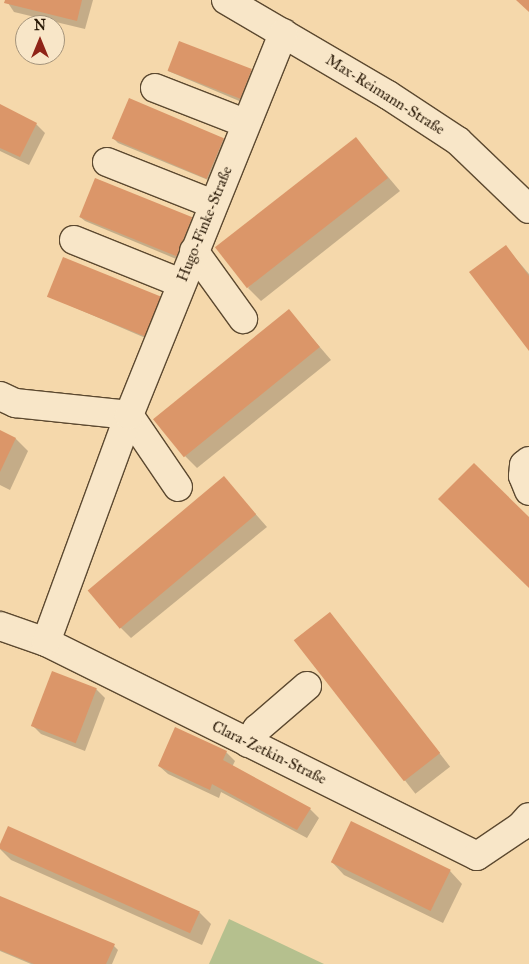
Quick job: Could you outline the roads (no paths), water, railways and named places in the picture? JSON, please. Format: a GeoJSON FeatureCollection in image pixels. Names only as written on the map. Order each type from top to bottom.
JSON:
{"type":"FeatureCollection","features":[{"type":"Feature","properties":{"kind":"street","name":"Max-Reimann-Straße"},"geometry":{"type":"LineString","coordinates":[[226,0],[283,32],[458,141],[529,209]]}},
{"type":"Feature","properties":{"kind":"street","name":"Hugo-Finke-Straße"},"geometry":{"type":"LineString","coordinates":[[46,642],[129,416],[283,32]]}},
{"type":"Feature","properties":{"kind":"street"},"geometry":{"type":"LineString","coordinates":[[154,88],[245,123]]}},
{"type":"Feature","properties":{"kind":"street"},"geometry":{"type":"LineString","coordinates":[[108,162],[213,204]]}},
{"type":"Feature","properties":{"kind":"street"},"geometry":{"type":"LineString","coordinates":[[74,240],[181,283]]}},
{"type":"Feature","properties":{"kind":"street"},"geometry":{"type":"LineString","coordinates":[[194,251],[243,319]]}},
{"type":"Feature","properties":{"kind":"street"},"geometry":{"type":"LineString","coordinates":[[0,396],[15,403],[129,416],[178,487]]}},
{"type":"Feature","properties":{"kind":"street"},"geometry":{"type":"LineString","coordinates":[[529,461],[524,465],[523,476],[529,491]]}},
{"type":"Feature","properties":{"kind":"street","name":"Clara-Zetkin-Straße"},"geometry":{"type":"LineString","coordinates":[[0,626],[46,642],[477,856],[520,827],[529,817]]}},
{"type":"Feature","properties":{"kind":"street"},"geometry":{"type":"LineString","coordinates":[[248,742],[257,730],[307,686]]}}]}
